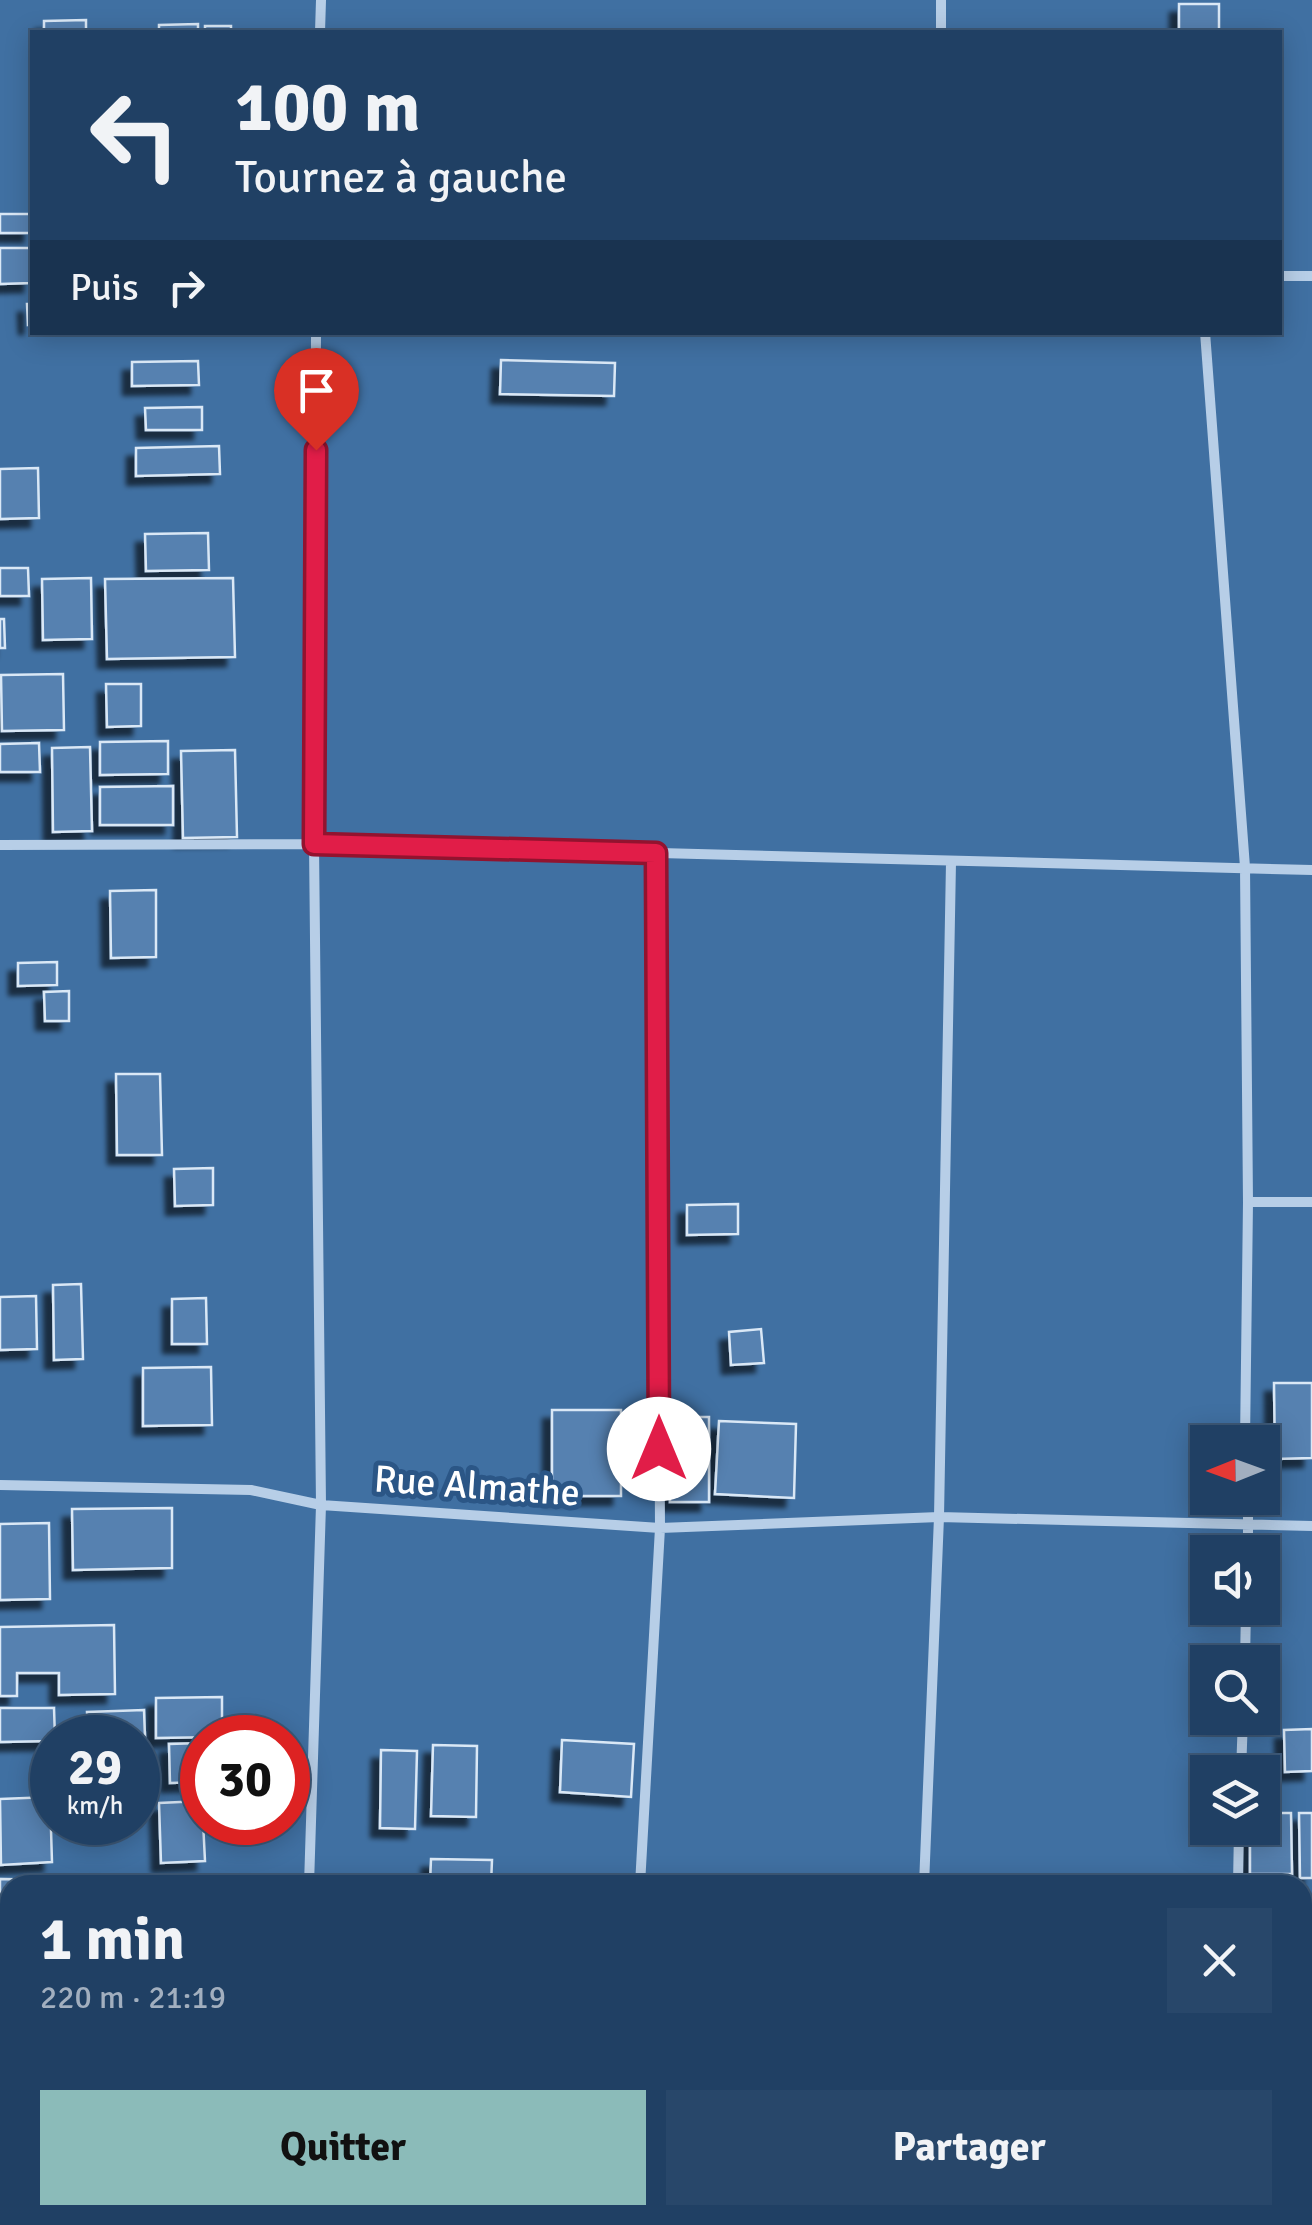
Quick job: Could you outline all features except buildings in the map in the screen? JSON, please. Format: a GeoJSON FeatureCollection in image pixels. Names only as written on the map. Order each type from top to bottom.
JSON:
{"type":"FeatureCollection","features":[{"type":"Feature","properties":{"kind":"street"},"geometry":{"type":"LineString","coordinates":[[320,0],[320,30]]}},
{"type":"Feature","properties":{"kind":"street"},"geometry":{"type":"LineString","coordinates":[[941,0],[941,30]]}},
{"type":"Feature","properties":{"kind":"street"},"geometry":{"type":"LineString","coordinates":[[1282,276],[1312,276]]}},
{"type":"Feature","properties":{"kind":"street"},"geometry":{"type":"LineString","coordinates":[[308,1875],[320,1505],[314,844],[316,335]]}},
{"type":"Feature","properties":{"kind":"street"},"geometry":{"type":"LineString","coordinates":[[1205,335],[1244,867],[1248,1202],[1245,1425]]}},
{"type":"Feature","properties":{"kind":"street"},"geometry":{"type":"LineString","coordinates":[[0,845],[314,844],[1312,870]]}},
{"type":"Feature","properties":{"kind":"street"},"geometry":{"type":"LineString","coordinates":[[641,1875],[660,1528],[656,853]]}},
{"type":"Feature","properties":{"kind":"street"},"geometry":{"type":"LineString","coordinates":[[924,1875],[939,1516],[951,862]]}},
{"type":"Feature","properties":{"kind":"street"},"geometry":{"type":"LineString","coordinates":[[1248,1202],[1312,1202]]}},
{"type":"Feature","properties":{"kind":"street","name":"Rue Almathe"},"geometry":{"type":"LineString","coordinates":[[0,1486],[251,1490],[320,1505],[660,1528],[939,1516],[1312,1526]]}},
{"type":"Feature","properties":{"kind":"street"},"geometry":{"type":"LineString","coordinates":[[1249,1515],[1249,1535]]}},
{"type":"Feature","properties":{"kind":"street"},"geometry":{"type":"LineString","coordinates":[[1238,1875],[1239,1845]]}},
{"type":"Feature","properties":{"kind":"shaded area"},"geometry":{"type":"Polygon","coordinates":[[[0,0],[1312,0],[1312,1875],[0,1875],[0,0]]]}},
{"type":"Feature","properties":{"kind":"route"},"geometry":{"type":"LineString","coordinates":[[316,450],[314,844],[656,853],[659,1449]]}}]}
